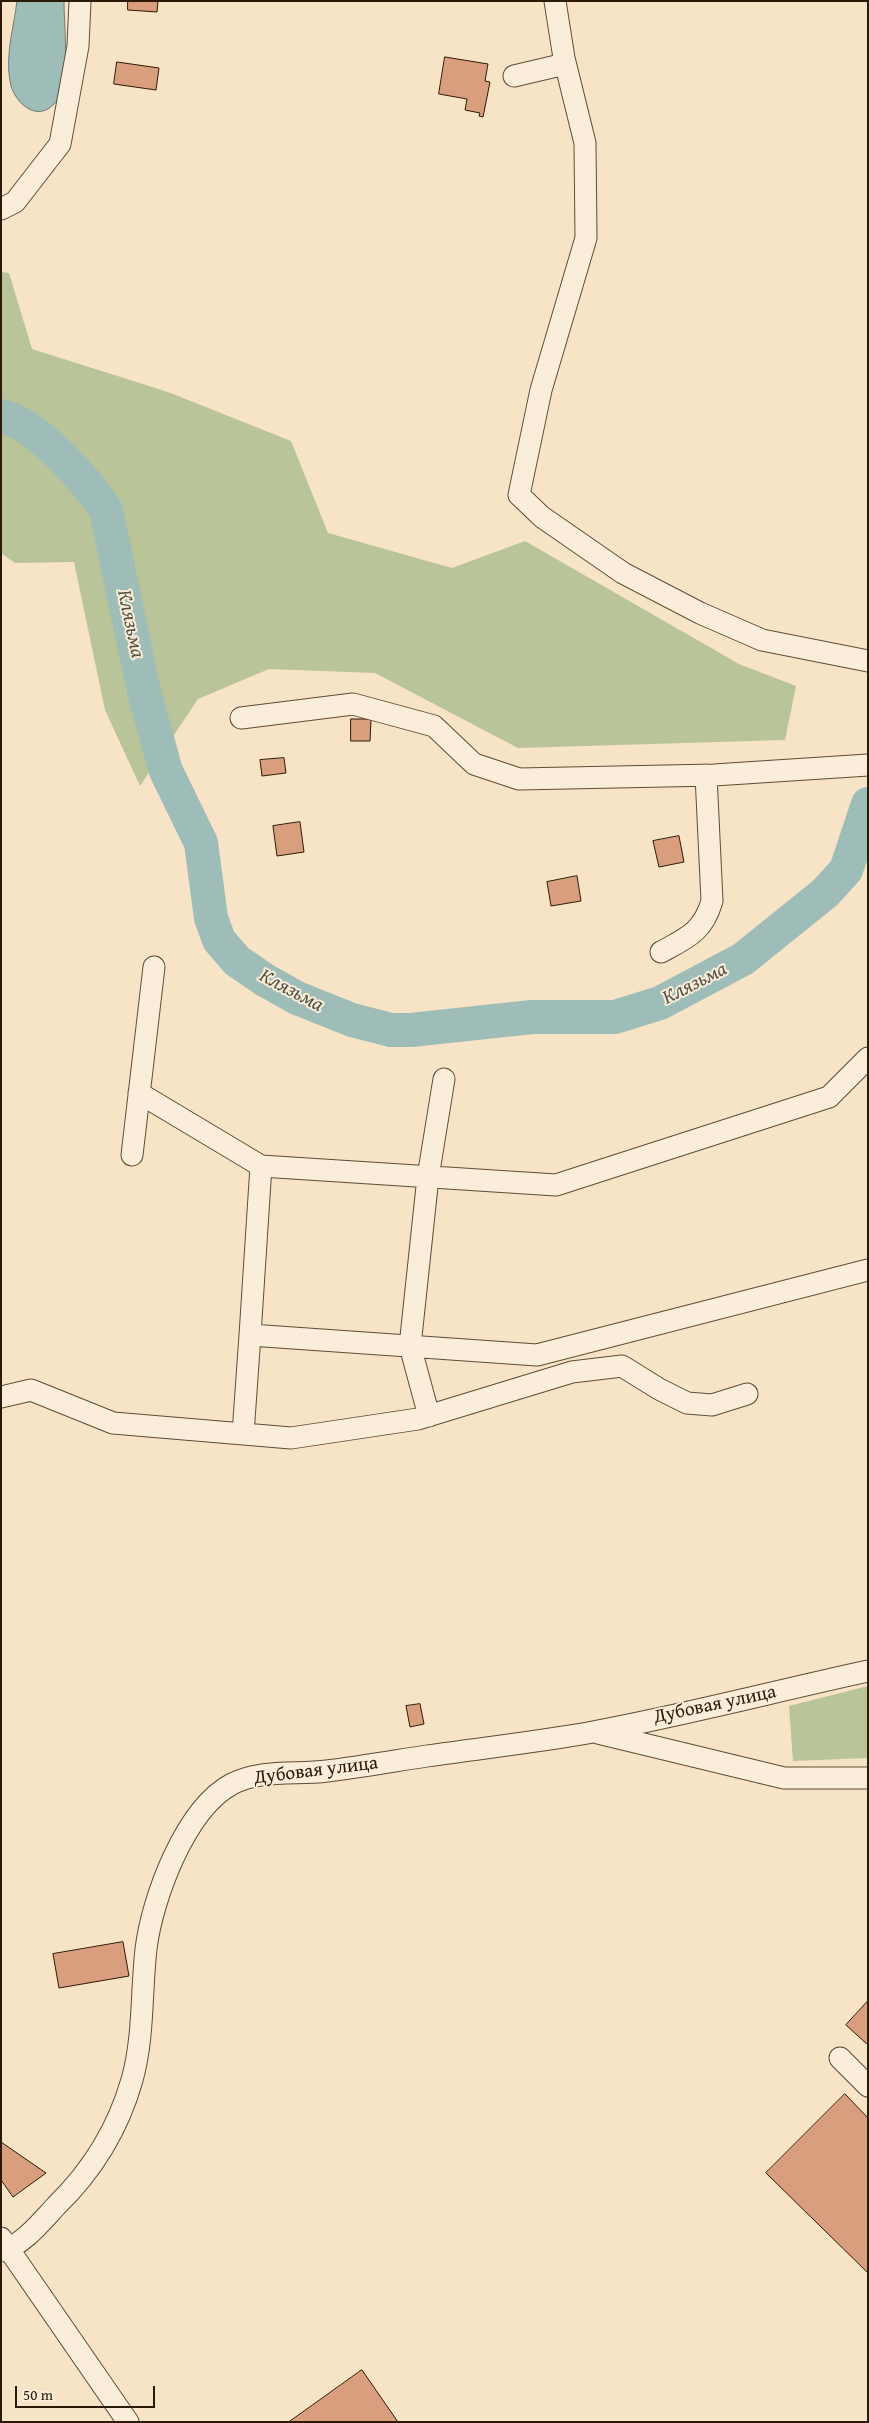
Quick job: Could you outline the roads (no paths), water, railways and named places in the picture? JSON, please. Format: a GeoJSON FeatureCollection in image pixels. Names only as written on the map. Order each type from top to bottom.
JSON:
{"type":"FeatureCollection","features":[{"type":"Feature","properties":{"kind":"street"},"geometry":{"type":"LineString","coordinates":[[1,209],[15,202],[60,144],[78,46],[80,1]]}},
{"type":"Feature","properties":{"kind":"street"},"geometry":{"type":"LineString","coordinates":[[555,1],[565,64],[585,143],[586,238],[541,390],[519,495],[542,517],[624,573],[700,613],[762,640],[868,661]]}},
{"type":"Feature","properties":{"kind":"street"},"geometry":{"type":"LineString","coordinates":[[514,76],[565,64]]}},
{"type":"Feature","properties":{"kind":"street"},"geometry":{"type":"LineString","coordinates":[[240,718],[353,704],[434,726],[474,764],[520,779],[706,775],[868,765]]}},
{"type":"Feature","properties":{"kind":"street"},"geometry":{"type":"LineString","coordinates":[[661,952],[691,936],[707,919],[712,901],[706,775]]}},
{"type":"Feature","properties":{"kind":"street"},"geometry":{"type":"LineString","coordinates":[[132,1155],[154,967]]}},
{"type":"Feature","properties":{"kind":"street"},"geometry":{"type":"LineString","coordinates":[[139,1093],[261,1166],[556,1185],[828,1097],[868,1058]]}},
{"type":"Feature","properties":{"kind":"street"},"geometry":{"type":"LineString","coordinates":[[428,1416],[410,1346],[428,1177],[444,1078]]}},
{"type":"Feature","properties":{"kind":"street"},"geometry":{"type":"LineString","coordinates":[[243,1434],[261,1166]]}},
{"type":"Feature","properties":{"kind":"street"},"geometry":{"type":"LineString","coordinates":[[250,1335],[537,1355],[868,1270]]}},
{"type":"Feature","properties":{"kind":"street"},"geometry":{"type":"LineString","coordinates":[[1,1397],[31,1390],[112,1423],[291,1438],[428,1416],[572,1372],[622,1366],[659,1389],[687,1403],[712,1404],[747,1394]]}},
{"type":"Feature","properties":{"kind":"street","name":"Дубовая улица"},"geometry":{"type":"LineString","coordinates":[[4,2246],[74,2188],[113,2133],[132,2082],[137,2059],[147,1946],[159,1898],[176,1851],[192,1824],[215,1797],[232,1784],[255,1776],[324,1772],[593,1732],[868,1671]]}},
{"type":"Feature","properties":{"kind":"street"},"geometry":{"type":"LineString","coordinates":[[593,1732],[784,1778],[868,1778]]}},
{"type":"Feature","properties":{"kind":"street"},"geometry":{"type":"LineString","coordinates":[[840,2058],[868,2086]]}},
{"type":"Feature","properties":{"kind":"street"},"geometry":{"type":"LineString","coordinates":[[4,2246],[128,2422]]}},
{"type":"Feature","properties":{"kind":"water"},"geometry":{"type":"Polygon","coordinates":[[[17,1],[64,1],[66,54],[64,82],[56,101],[48,109],[41,111],[34,111],[21,103],[12,89],[10,81],[9,51],[17,1]]]}},
{"type":"Feature","properties":{"kind":"waterway","name":"Клязьма"},"geometry":{"type":"LineString","coordinates":[[1,416],[15,421],[45,441],[74,469],[106,510],[144,692],[166,771],[201,843],[211,918],[219,940],[237,961],[297,998],[352,1020],[391,1030],[411,1030],[532,1017],[615,1017],[660,1003],[743,959],[825,893],[846,870],[868,804]]}}]}
